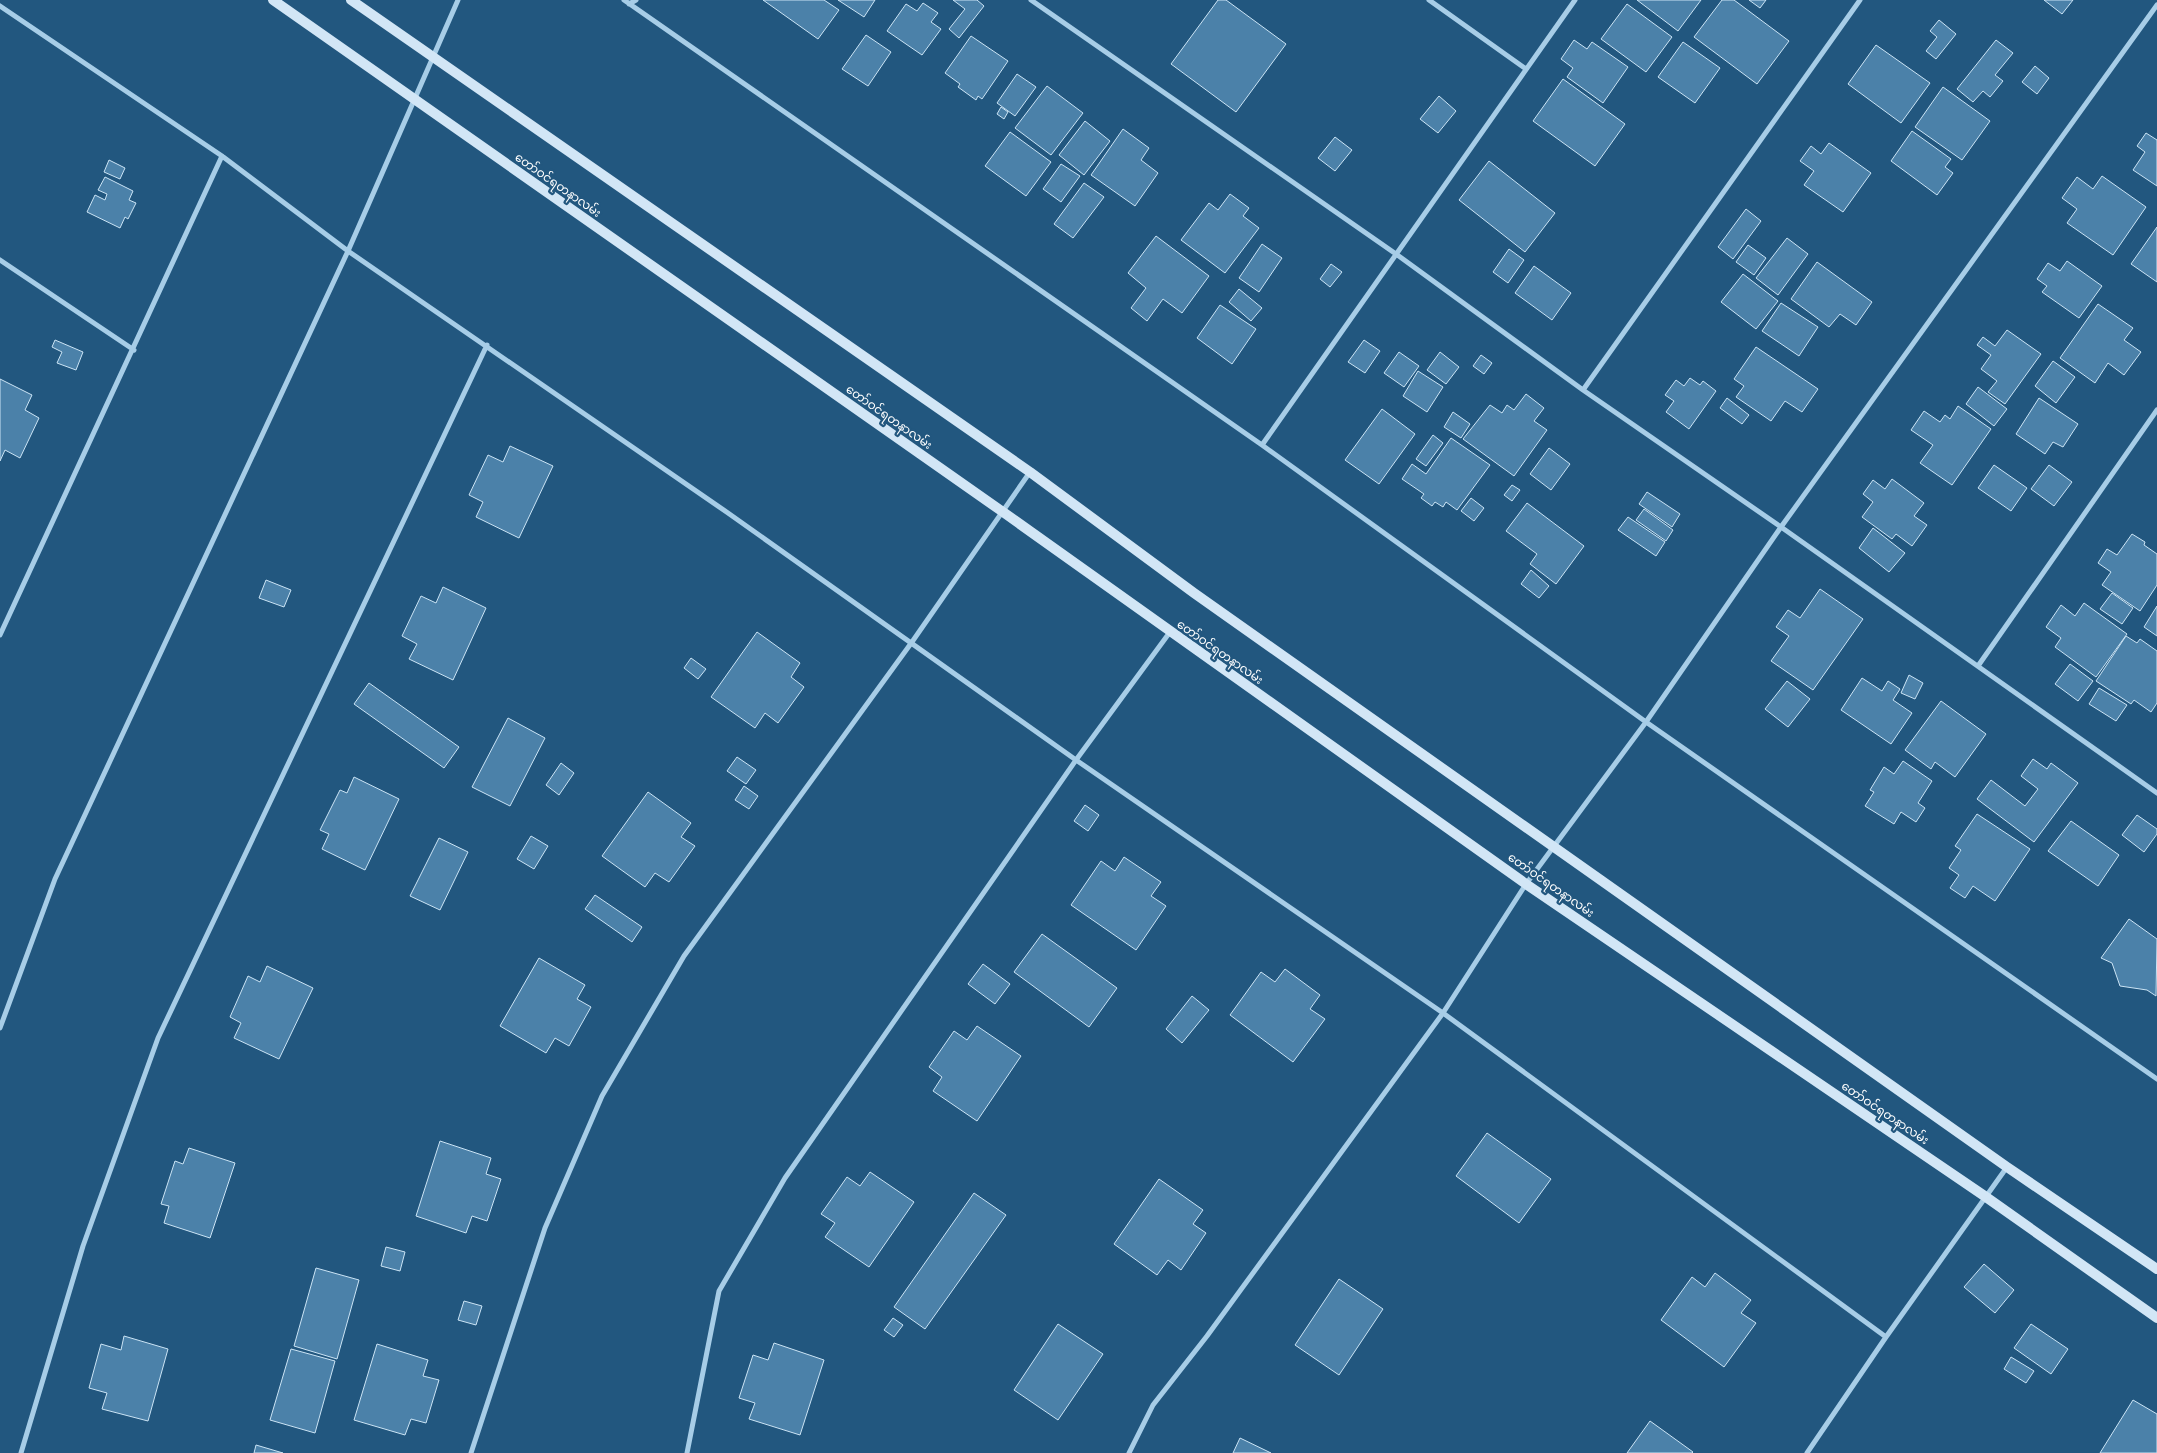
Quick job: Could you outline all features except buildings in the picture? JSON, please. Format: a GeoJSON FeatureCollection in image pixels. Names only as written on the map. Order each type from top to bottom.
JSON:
{"type":"FeatureCollection","features":[{"type":"Feature","properties":{"kind":"main road","name":"တော်ဝင်ရတနာလမ်း"},"geometry":{"type":"LineString","coordinates":[[273,0],[1002,512],[1526,884],[1986,1197],[2157,1318]]}},
{"type":"Feature","properties":{"kind":"main road","name":"တော်ဝင်ရတနာလမ်း"},"geometry":{"type":"LineString","coordinates":[[351,0],[1030,472],[1202,599],[2157,1269]]}},
{"type":"Feature","properties":{"kind":"street"},"geometry":{"type":"LineString","coordinates":[[0,1028],[55,879],[348,251],[458,0]]}},
{"type":"Feature","properties":{"kind":"street"},"geometry":{"type":"LineString","coordinates":[[624,0],[1262,445],[1646,722],[2157,1079]]}},
{"type":"Feature","properties":{"kind":"street"},"geometry":{"type":"LineString","coordinates":[[629,4],[636,0]]}},
{"type":"Feature","properties":{"kind":"street"},"geometry":{"type":"LineString","coordinates":[[1031,0],[1396,254],[1583,390],[1781,527],[2157,793]]}},
{"type":"Feature","properties":{"kind":"street"},"geometry":{"type":"LineString","coordinates":[[1429,0],[1526,69]]}},
{"type":"Feature","properties":{"kind":"street"},"geometry":{"type":"LineString","coordinates":[[1262,445],[1575,0]]}},
{"type":"Feature","properties":{"kind":"street"},"geometry":{"type":"LineString","coordinates":[[1583,390],[1860,0]]}},
{"type":"Feature","properties":{"kind":"street"},"geometry":{"type":"LineString","coordinates":[[1129,1453],[1153,1405],[1207,1336],[1443,1013],[1526,884],[1555,848],[1646,722],[1781,527],[2157,5]]}},
{"type":"Feature","properties":{"kind":"street"},"geometry":{"type":"LineString","coordinates":[[0,6],[222,156],[348,251],[487,345],[912,642],[1076,760],[1443,1013],[1886,1337]]}},
{"type":"Feature","properties":{"kind":"street"},"geometry":{"type":"LineString","coordinates":[[0,636],[134,350],[222,156]]}},
{"type":"Feature","properties":{"kind":"street"},"geometry":{"type":"LineString","coordinates":[[0,260],[134,350]]}},
{"type":"Feature","properties":{"kind":"street"},"geometry":{"type":"LineString","coordinates":[[21,1453],[83,1246],[158,1038],[487,345]]}},
{"type":"Feature","properties":{"kind":"street"},"geometry":{"type":"LineString","coordinates":[[1978,666],[2157,410]]}},
{"type":"Feature","properties":{"kind":"street"},"geometry":{"type":"LineString","coordinates":[[472,1453],[545,1228],[602,1096],[684,956],[912,642],[1030,472]]}},
{"type":"Feature","properties":{"kind":"street"},"geometry":{"type":"LineString","coordinates":[[687,1453],[719,1291],[785,1178],[1076,760],[1170,632]]}},
{"type":"Feature","properties":{"kind":"street"},"geometry":{"type":"LineString","coordinates":[[1807,1453],[1886,1337],[2008,1166]]}}]}
